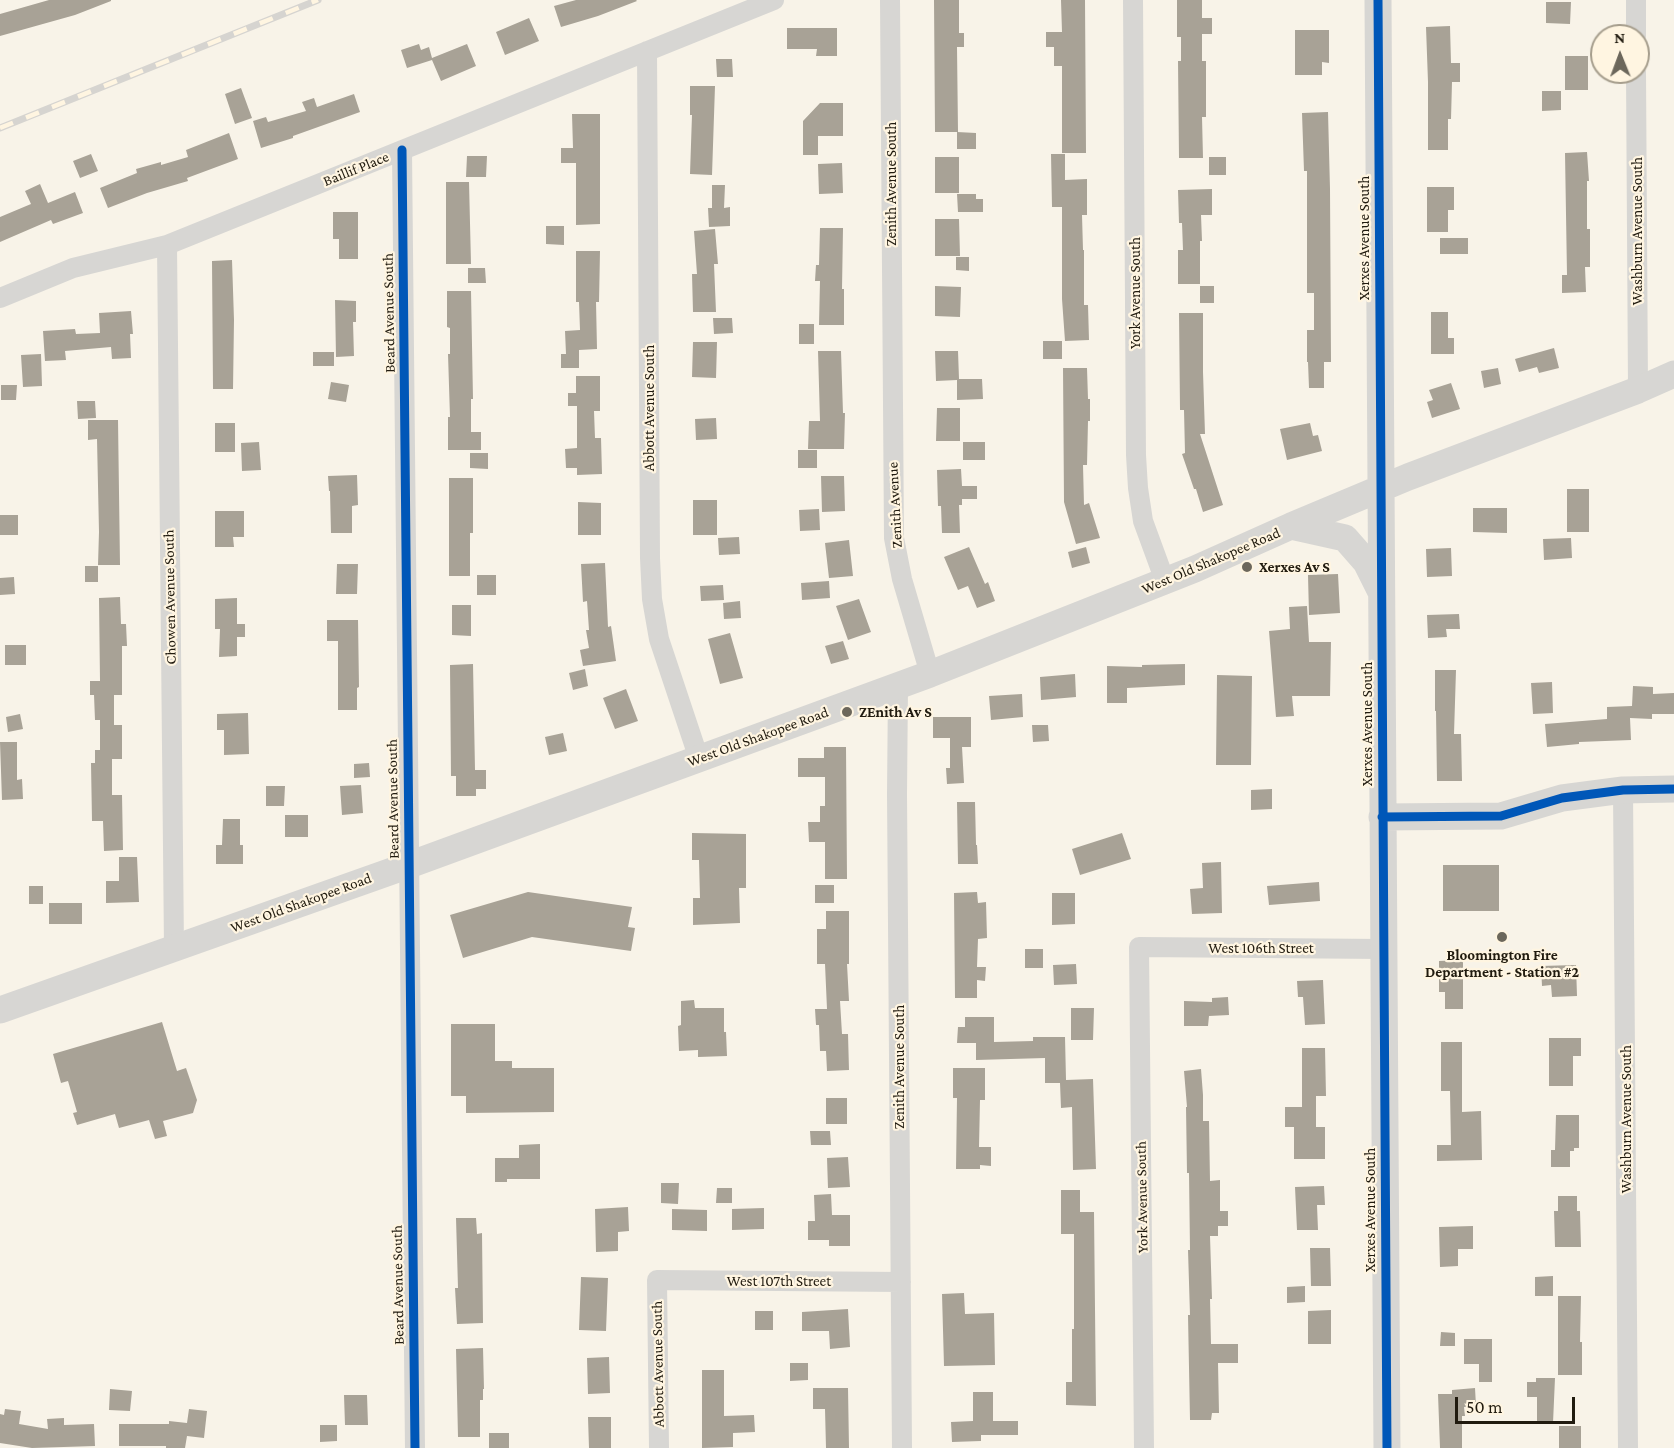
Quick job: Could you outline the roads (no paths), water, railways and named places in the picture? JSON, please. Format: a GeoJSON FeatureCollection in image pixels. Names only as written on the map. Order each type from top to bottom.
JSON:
{"type":"FeatureCollection","features":[{"type":"Feature","properties":{"kind":"main road","name":"Xerxes Avenue South"},"geometry":{"type":"LineString","coordinates":[[1378,0],[1387,1448]]}},
{"type":"Feature","properties":{"kind":"main road","name":"West Old Shakopee Road"},"geometry":{"type":"LineString","coordinates":[[0,1010],[409,865],[930,674],[1165,581],[1382,488],[1638,390],[1674,374]]}},
{"type":"Feature","properties":{"kind":"main road"},"geometry":{"type":"LineString","coordinates":[[1291,526],[1345,538],[1366,562],[1382,593]]}},
{"type":"Feature","properties":{"kind":"main road"},"geometry":{"type":"LineString","coordinates":[[1382,818],[1501,816],[1562,798],[1623,790],[1674,789]]}},
{"type":"Feature","properties":{"kind":"street","name":"Baillif Place"},"geometry":{"type":"LineString","coordinates":[[0,298],[73,268],[167,245],[774,0]]}},
{"type":"Feature","properties":{"kind":"street","name":"Zenith Avenue South"},"geometry":{"type":"LineString","coordinates":[[890,0],[892,368]]}},
{"type":"Feature","properties":{"kind":"street","name":"York Avenue South"},"geometry":{"type":"LineString","coordinates":[[1133,0],[1136,455],[1143,521],[1165,581]]}},
{"type":"Feature","properties":{"kind":"street"},"geometry":{"type":"LineString","coordinates":[[1636,0],[1636,24]]}},
{"type":"Feature","properties":{"kind":"street","name":"Abbott Avenue South"},"geometry":{"type":"LineString","coordinates":[[647,51],[652,599],[659,639],[699,759]]}},
{"type":"Feature","properties":{"kind":"street","name":"Washburn Avenue South"},"geometry":{"type":"LineString","coordinates":[[1636,84],[1638,390]]}},
{"type":"Feature","properties":{"kind":"street","name":"Beard Avenue South"},"geometry":{"type":"LineString","coordinates":[[402,150],[415,1448]]}},
{"type":"Feature","properties":{"kind":"street","name":"Chowen Avenue South"},"geometry":{"type":"LineString","coordinates":[[167,245],[174,948]]}},
{"type":"Feature","properties":{"kind":"street","name":"Zenith Avenue"},"geometry":{"type":"LineString","coordinates":[[892,368],[894,538],[902,579],[930,674]]}},
{"type":"Feature","properties":{"kind":"street","name":"Zenith Avenue South"},"geometry":{"type":"LineString","coordinates":[[898,686],[902,1448]]}},
{"type":"Feature","properties":{"kind":"street","name":"Washburn Avenue South"},"geometry":{"type":"LineString","coordinates":[[1623,790],[1629,1448]]}},
{"type":"Feature","properties":{"kind":"street","name":"York Avenue South"},"geometry":{"type":"LineString","coordinates":[[1139,947],[1144,1448]]}},
{"type":"Feature","properties":{"kind":"street","name":"West 106th Street"},"geometry":{"type":"LineString","coordinates":[[1139,947],[1383,949]]}},
{"type":"Feature","properties":{"kind":"street","name":"Abbott Avenue South"},"geometry":{"type":"LineString","coordinates":[[657,1280],[659,1448]]}},
{"type":"Feature","properties":{"kind":"street","name":"West 107th Street"},"geometry":{"type":"LineString","coordinates":[[657,1280],[900,1282]]}},
{"type":"Feature","properties":{"kind":"railway"},"geometry":{"type":"LineString","coordinates":[[0,128],[318,0]]}},
{"type":"Feature","properties":{"kind":"place","name":"Xerxes Av S"},"geometry":{"type":"Point","coordinates":[1247,567]}},
{"type":"Feature","properties":{"kind":"place","name":"ZEnith Av S"},"geometry":{"type":"Point","coordinates":[847,712]}},
{"type":"Feature","properties":{"kind":"place","name":"Bloomington Fire Department - Station #2"},"geometry":{"type":"Point","coordinates":[1502,937]}}]}
